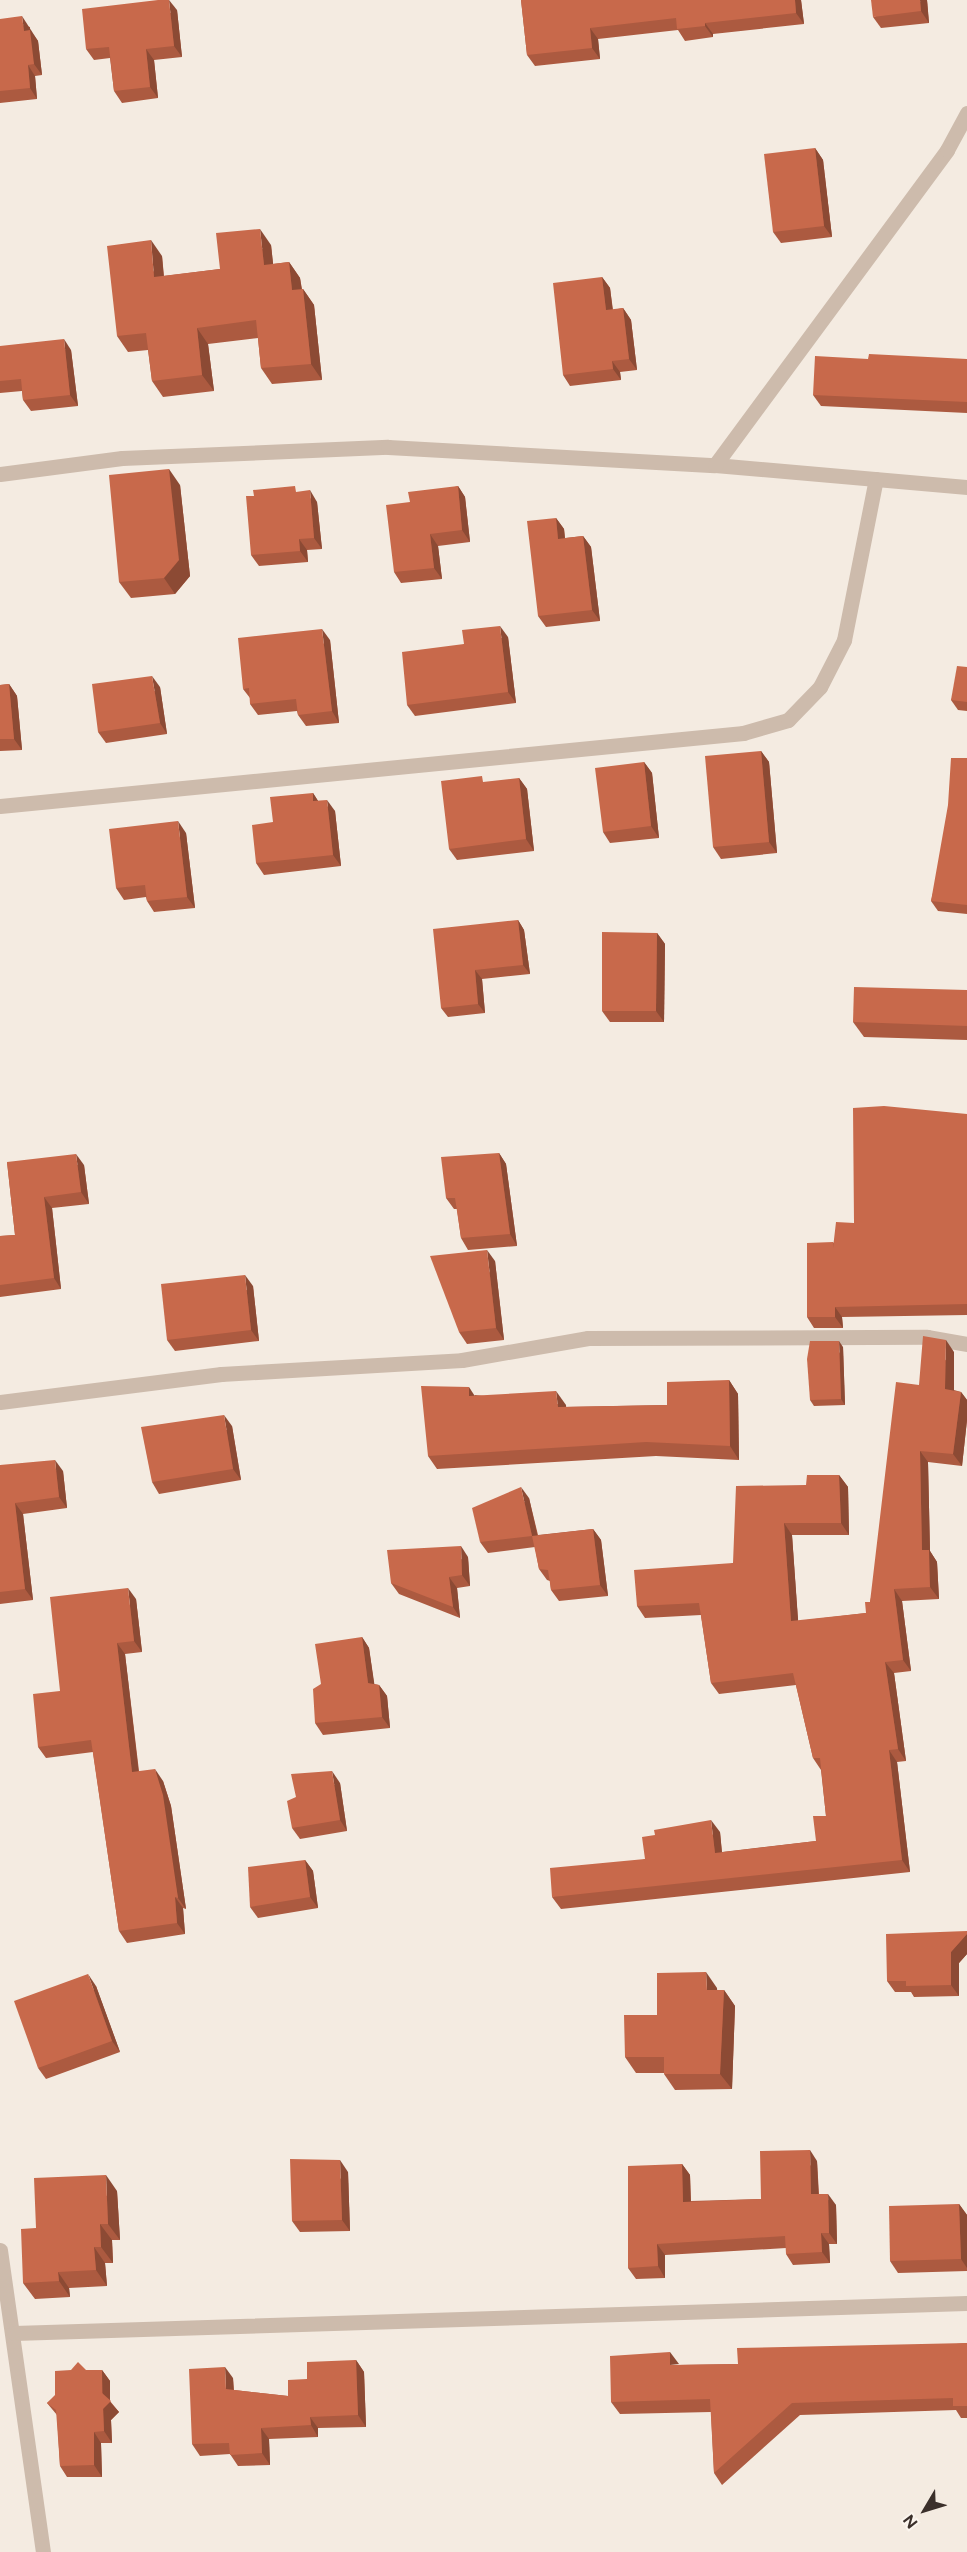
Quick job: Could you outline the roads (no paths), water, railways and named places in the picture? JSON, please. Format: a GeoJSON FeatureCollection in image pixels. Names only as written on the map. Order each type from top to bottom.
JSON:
{"type":"FeatureCollection","features":[{"type":"Feature","properties":{"kind":"street"},"geometry":{"type":"LineString","coordinates":[[715,465],[940,159],[967,113]]}},
{"type":"Feature","properties":{"kind":"street"},"geometry":{"type":"LineString","coordinates":[[0,474],[122,458],[388,447],[715,465],[967,487]]}},
{"type":"Feature","properties":{"kind":"street"},"geometry":{"type":"LineString","coordinates":[[0,806],[743,733],[788,720],[820,687],[844,640],[876,479]]}},
{"type":"Feature","properties":{"kind":"street"},"geometry":{"type":"LineString","coordinates":[[0,1402],[221,1374],[462,1360],[588,1338],[927,1337],[967,1344]]}},
{"type":"Feature","properties":{"kind":"street"},"geometry":{"type":"LineString","coordinates":[[0,2250],[14,2333],[43,2552]]}},
{"type":"Feature","properties":{"kind":"street"},"geometry":{"type":"LineString","coordinates":[[14,2333],[967,2303]]}}]}
